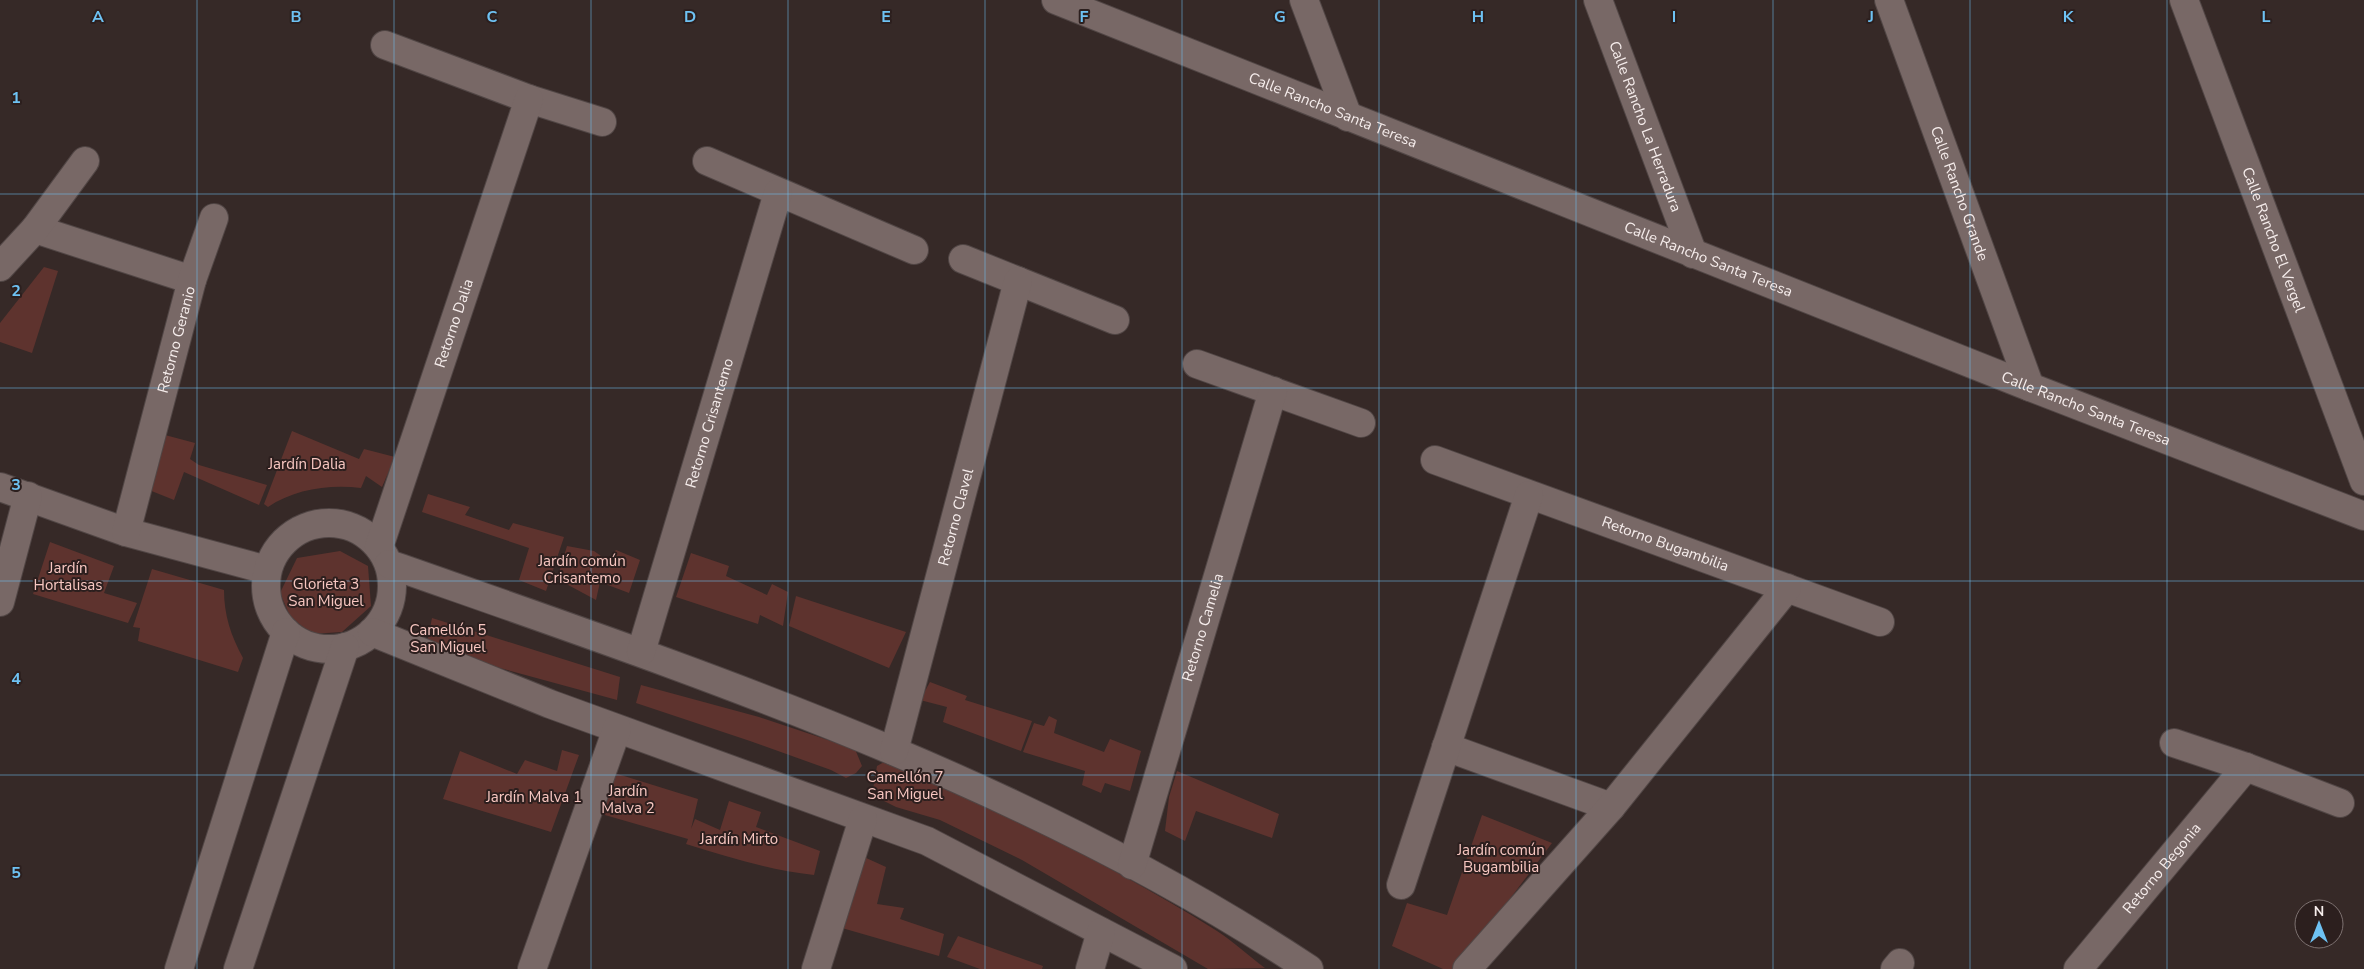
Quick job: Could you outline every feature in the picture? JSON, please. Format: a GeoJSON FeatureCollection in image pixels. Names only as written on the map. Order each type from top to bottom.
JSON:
{"type":"FeatureCollection","features":[{"type":"Feature","properties":{"kind":"street","name":"Calle Rancho Santa Teresa"},"geometry":{"type":"LineString","coordinates":[[1056,0],[2030,387],[2364,516]]}},
{"type":"Feature","properties":{"kind":"street"},"geometry":{"type":"LineString","coordinates":[[1304,0],[1348,117]]}},
{"type":"Feature","properties":{"kind":"street","name":"Calle Rancho La Herradura"},"geometry":{"type":"LineString","coordinates":[[1598,0],[1693,254]]}},
{"type":"Feature","properties":{"kind":"street","name":"Calle Rancho Grande"},"geometry":{"type":"LineString","coordinates":[[1888,0],[2030,387]]}},
{"type":"Feature","properties":{"kind":"street","name":"Calle Rancho El Vergel"},"geometry":{"type":"LineString","coordinates":[[2184,0],[2364,481]]}},
{"type":"Feature","properties":{"kind":"street"},"geometry":{"type":"LineString","coordinates":[[385,45],[529,99],[602,122]]}},
{"type":"Feature","properties":{"kind":"street","name":"Retorno Dalia"},"geometry":{"type":"LineString","coordinates":[[384,555],[529,99]]}},
{"type":"Feature","properties":{"kind":"street"},"geometry":{"type":"LineString","coordinates":[[0,267],[35,229],[85,161]]}},
{"type":"Feature","properties":{"kind":"street"},"geometry":{"type":"LineString","coordinates":[[706,161],[914,250]]}},
{"type":"Feature","properties":{"kind":"street","name":"Retorno Crisantemo"},"geometry":{"type":"LineString","coordinates":[[641,652],[778,193]]}},
{"type":"Feature","properties":{"kind":"street"},"geometry":{"type":"LineString","coordinates":[[192,280],[214,218]]}},
{"type":"Feature","properties":{"kind":"street","name":"Retorno Geranio"},"geometry":{"type":"LineString","coordinates":[[35,229],[192,280],[126,532]]}},
{"type":"Feature","properties":{"kind":"street"},"geometry":{"type":"LineString","coordinates":[[963,259],[1115,320]]}},
{"type":"Feature","properties":{"kind":"street","name":"Retorno Clavel"},"geometry":{"type":"LineString","coordinates":[[894,751],[1018,281]]}},
{"type":"Feature","properties":{"kind":"street"},"geometry":{"type":"LineString","coordinates":[[1197,364],[1361,423]]}},
{"type":"Feature","properties":{"kind":"street","name":"Retorno Camelia"},"geometry":{"type":"LineString","coordinates":[[1132,865],[1273,391]]}},
{"type":"Feature","properties":{"kind":"street","name":"Retorno Bugambilia"},"geometry":{"type":"LineString","coordinates":[[1435,460],[1880,622]]}},
{"type":"Feature","properties":{"kind":"street"},"geometry":{"type":"LineString","coordinates":[[0,487],[126,532],[268,570]]}},
{"type":"Feature","properties":{"kind":"street"},"geometry":{"type":"LineString","coordinates":[[1400,886],[1529,495]]}},
{"type":"Feature","properties":{"kind":"street"},"geometry":{"type":"LineString","coordinates":[[0,602],[28,496]]}},
{"type":"Feature","properties":{"kind":"street"},"geometry":{"type":"LineString","coordinates":[[384,555],[393,588],[387,612],[372,632],[359,641],[345,647],[316,647],[303,643],[286,632],[275,619],[268,604],[266,587],[268,570],[278,549],[294,533],[316,524],[340,524],[347,526],[362,532],[384,555],[840,727],[1067,829],[1254,933],[1309,969]]}},
{"type":"Feature","properties":{"kind":"street"},"geometry":{"type":"LineString","coordinates":[[1467,969],[1611,807],[1787,588]]}},
{"type":"Feature","properties":{"kind":"street"},"geometry":{"type":"LineString","coordinates":[[179,969],[286,632]]}},
{"type":"Feature","properties":{"kind":"street"},"geometry":{"type":"LineString","coordinates":[[372,632],[550,704],[927,841],[1173,969]]}},
{"type":"Feature","properties":{"kind":"street"},"geometry":{"type":"LineString","coordinates":[[238,969],[345,647]]}},
{"type":"Feature","properties":{"kind":"street"},"geometry":{"type":"LineString","coordinates":[[532,969],[617,728]]}},
{"type":"Feature","properties":{"kind":"street"},"geometry":{"type":"LineString","coordinates":[[2174,742],[2340,803]]}},
{"type":"Feature","properties":{"kind":"street"},"geometry":{"type":"LineString","coordinates":[[1446,746],[1611,807]]}},
{"type":"Feature","properties":{"kind":"street","name":"Retorno Begonia"},"geometry":{"type":"LineString","coordinates":[[2078,969],[2246,767]]}},
{"type":"Feature","properties":{"kind":"street"},"geometry":{"type":"LineString","coordinates":[[816,969],[863,819]]}},
{"type":"Feature","properties":{"kind":"street"},"geometry":{"type":"LineString","coordinates":[[1090,969],[1101,932]]}},
{"type":"Feature","properties":{"kind":"green space"},"geometry":{"type":"Polygon","coordinates":[[[44,267],[58,271],[32,353],[0,342],[0,323],[44,267]]]}},
{"type":"Feature","properties":{"kind":"green space","name":"Jardín Dalia"},"geometry":{"type":"Polygon","coordinates":[[[292,431],[359,459],[364,449],[395,457],[382,487],[366,476],[361,488],[313,489],[289,496],[268,507],[264,504],[292,431]]]}},
{"type":"Feature","properties":{"kind":"green space"},"geometry":{"type":"Polygon","coordinates":[[[165,435],[195,443],[190,459],[199,465],[267,485],[259,505],[184,472],[174,500],[149,490],[165,435]]]}},
{"type":"Feature","properties":{"kind":"green space"},"geometry":{"type":"Polygon","coordinates":[[[428,494],[470,507],[465,515],[509,530],[513,523],[564,537],[546,591],[519,580],[529,548],[422,512],[428,494]]]}},
{"type":"Feature","properties":{"kind":"green space","name":"Jardín Hortalisas"},"geometry":{"type":"Polygon","coordinates":[[[50,542],[114,566],[104,593],[137,603],[128,623],[33,594],[50,542]]]}},
{"type":"Feature","properties":{"kind":"green space","name":"Jardín común Crisantemo"},"geometry":{"type":"Polygon","coordinates":[[[567,546],[594,551],[608,561],[616,550],[640,560],[629,593],[600,582],[596,600],[557,579],[567,546]]]}},
{"type":"Feature","properties":{"kind":"green space","name":"Glorieta 3 San Miguel"},"geometry":{"type":"Polygon","coordinates":[[[340,551],[368,566],[371,606],[342,632],[311,634],[290,616],[280,593],[297,558],[340,551]]]}},
{"type":"Feature","properties":{"kind":"green space"},"geometry":{"type":"Polygon","coordinates":[[[691,553],[729,566],[726,576],[767,595],[772,584],[788,592],[783,626],[760,615],[758,624],[676,597],[691,553]]]}},
{"type":"Feature","properties":{"kind":"green space"},"geometry":{"type":"Polygon","coordinates":[[[152,569],[224,590],[225,608],[229,625],[243,658],[238,672],[138,641],[140,628],[133,627],[152,569]]]}},
{"type":"Feature","properties":{"kind":"green space"},"geometry":{"type":"Polygon","coordinates":[[[796,596],[906,632],[889,668],[789,626],[796,596]]]}},
{"type":"Feature","properties":{"kind":"green space","name":"Camellón 5 San Miguel"},"geometry":{"type":"Polygon","coordinates":[[[432,618],[620,677],[617,700],[426,648],[432,618]]]}},
{"type":"Feature","properties":{"kind":"green space"},"geometry":{"type":"Polygon","coordinates":[[[930,682],[967,696],[965,700],[1032,721],[1021,751],[943,722],[947,707],[920,700],[930,682]]]}},
{"type":"Feature","properties":{"kind":"green space"},"geometry":{"type":"Polygon","coordinates":[[[641,685],[759,717],[855,749],[862,766],[856,773],[846,778],[831,770],[750,741],[636,703],[641,685]]]}},
{"type":"Feature","properties":{"kind":"green space"},"geometry":{"type":"Polygon","coordinates":[[[1049,716],[1057,720],[1054,733],[1104,752],[1110,739],[1141,751],[1130,791],[1105,783],[1101,793],[1082,785],[1085,771],[1023,752],[1034,723],[1044,726],[1049,716]]]}},
{"type":"Feature","properties":{"kind":"green space","name":"Jardín Malva 1"},"geometry":{"type":"Polygon","coordinates":[[[562,750],[579,755],[551,832],[443,799],[460,751],[517,774],[525,760],[557,771],[562,750]]]}},
{"type":"Feature","properties":{"kind":"green space","name":"Camellón 7 San Miguel"},"geometry":{"type":"Polygon","coordinates":[[[891,758],[1056,840],[1138,884],[1217,931],[1265,968],[1208,969],[1022,860],[940,820],[896,807],[872,795],[877,766],[891,758]]]}},
{"type":"Feature","properties":{"kind":"green space"},"geometry":{"type":"Polygon","coordinates":[[[608,771],[698,799],[691,829],[695,819],[720,830],[729,801],[761,812],[756,827],[820,851],[814,875],[781,870],[733,858],[686,844],[688,839],[598,813],[608,771]]]}},
{"type":"Feature","properties":{"kind":"green space"},"geometry":{"type":"Polygon","coordinates":[[[1177,771],[1279,814],[1272,838],[1196,811],[1185,841],[1165,831],[1169,797],[1177,771]]]}},
{"type":"Feature","properties":{"kind":"green space","name":"Jardín común Bugambilia"},"geometry":{"type":"Polygon","coordinates":[[[1482,815],[1552,843],[1457,969],[1443,969],[1392,946],[1407,903],[1447,915],[1482,815]]]}},
{"type":"Feature","properties":{"kind":"green space"},"geometry":{"type":"Polygon","coordinates":[[[864,857],[886,867],[877,904],[904,908],[900,919],[944,934],[939,956],[842,928],[864,857]]]}},
{"type":"Feature","properties":{"kind":"green space"},"geometry":{"type":"Polygon","coordinates":[[[958,936],[1043,966],[1042,969],[980,969],[947,957],[958,936]]]}},
{"type":"Feature","properties":{"kind":"park label","name":"Jardín Malva 2"},"geometry":{"type":"Point","coordinates":[628,800]}},
{"type":"Feature","properties":{"kind":"park label","name":"Jardín Mirto"},"geometry":{"type":"Point","coordinates":[739,839]}}]}
